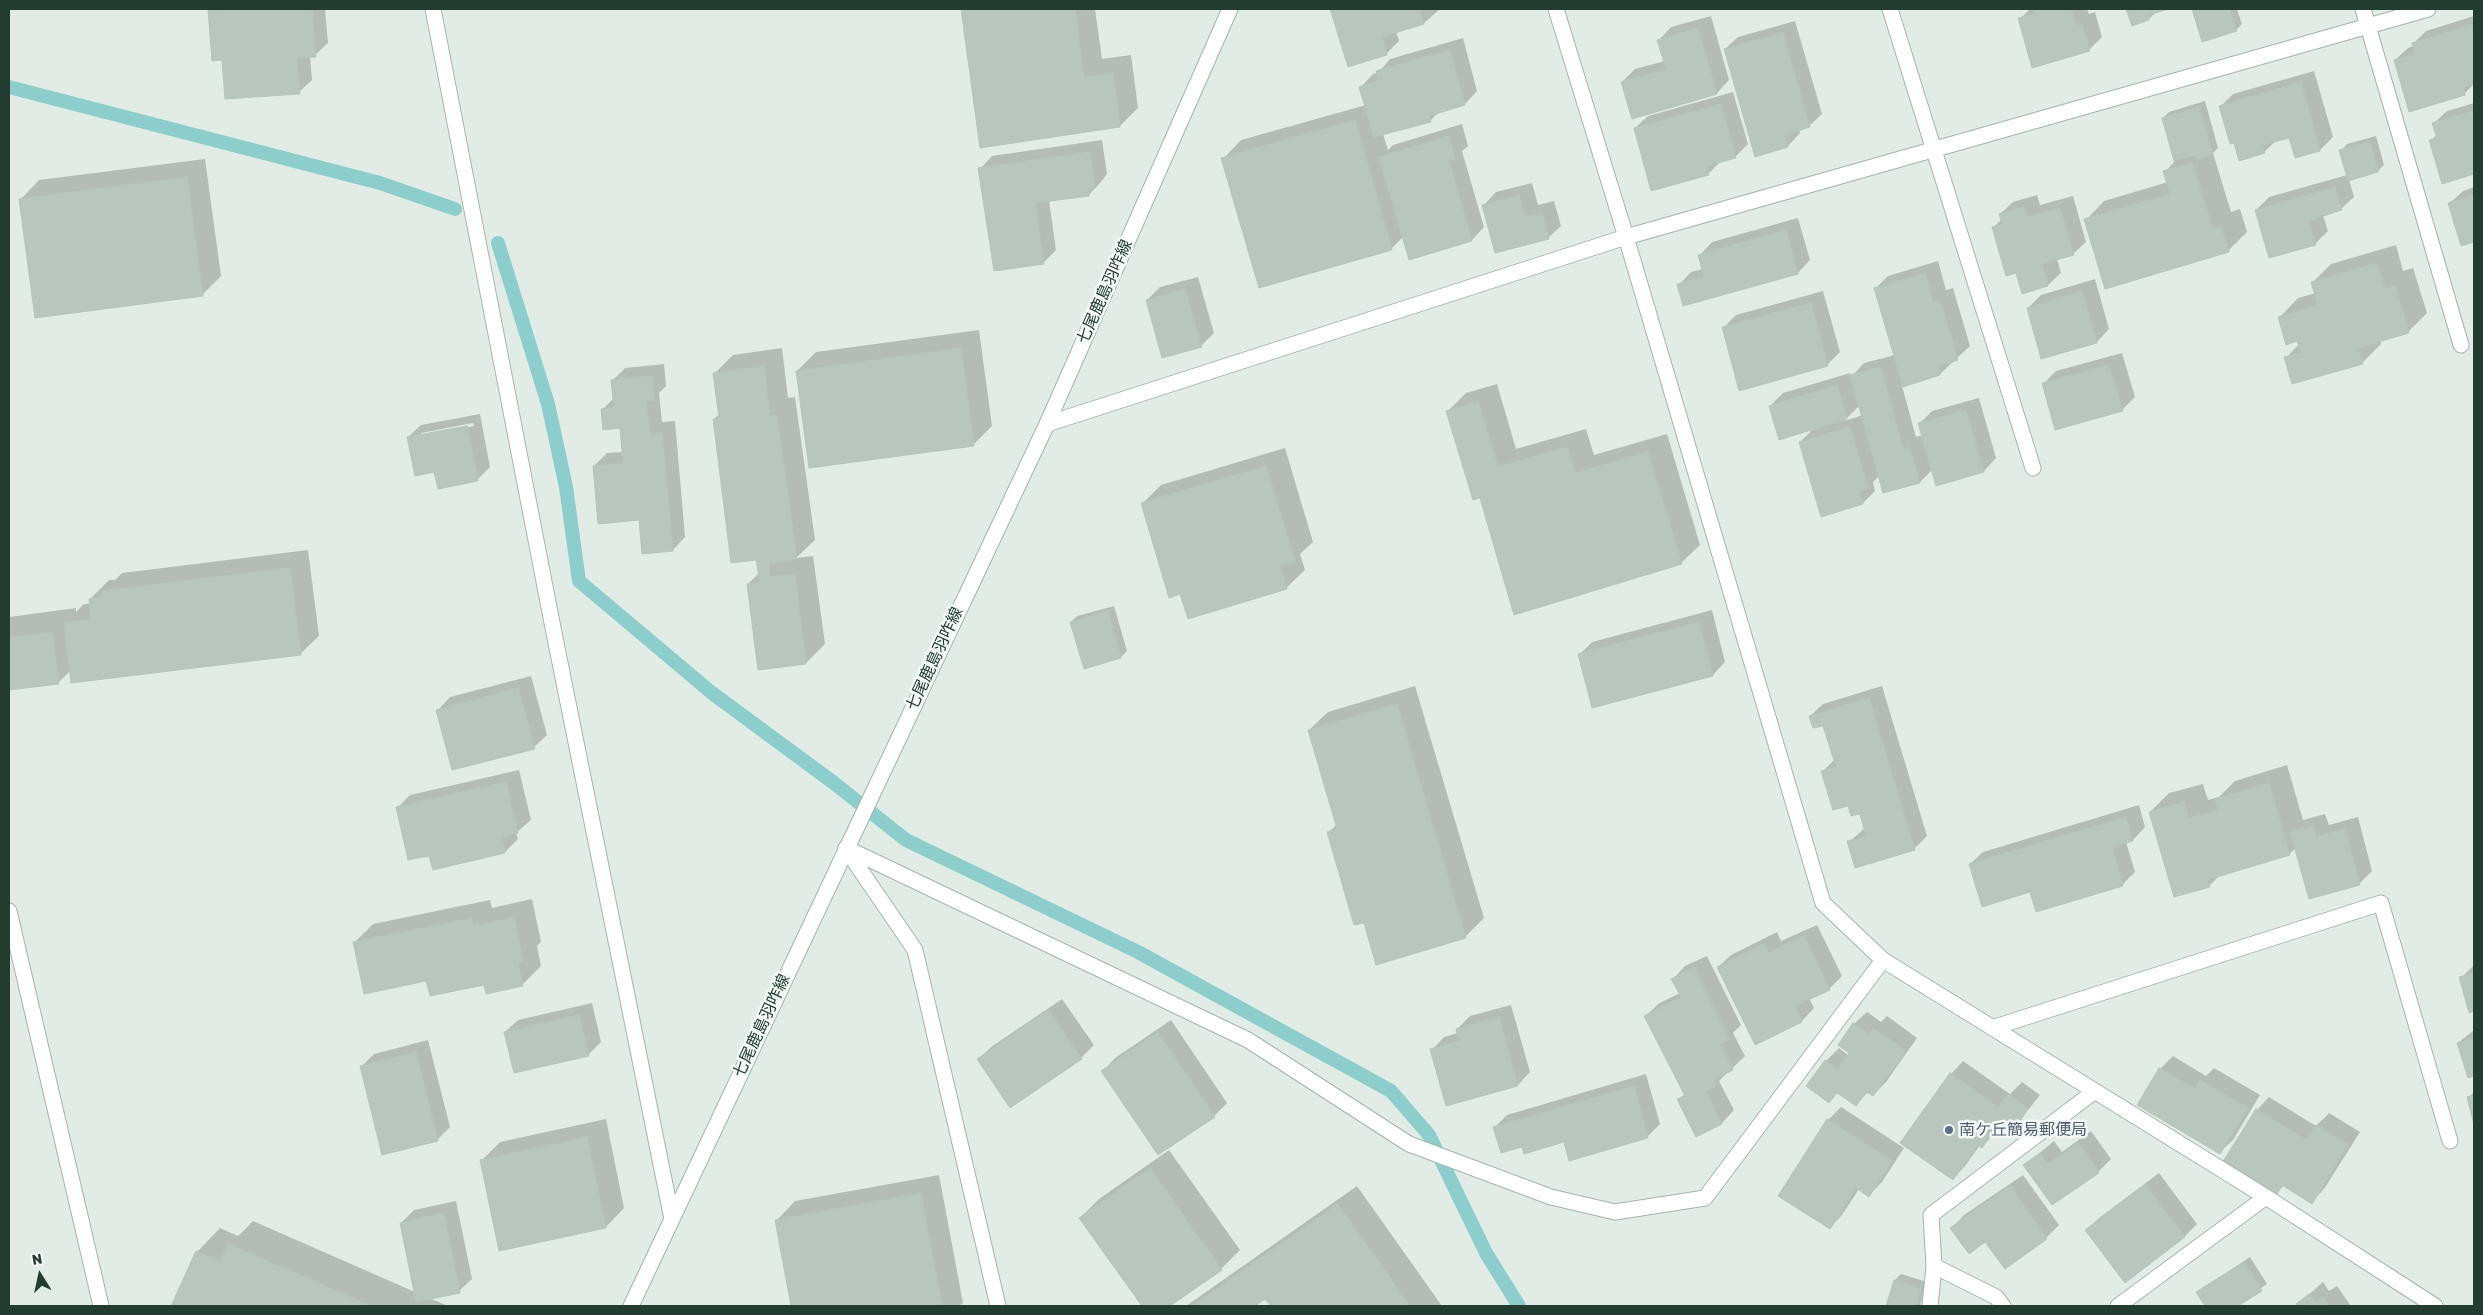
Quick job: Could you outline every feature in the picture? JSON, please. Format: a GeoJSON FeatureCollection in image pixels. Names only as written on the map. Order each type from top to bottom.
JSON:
{"type":"FeatureCollection","features":[{"type":"Feature","properties":{"kind":"street"},"geometry":{"type":"LineString","coordinates":[[432,9],[552,623],[672,1219]]}},
{"type":"Feature","properties":{"kind":"street","name":"七尾鹿島羽咋線"},"geometry":{"type":"LineString","coordinates":[[631,1306],[854,829],[1047,424],[1230,9]]}},
{"type":"Feature","properties":{"kind":"street"},"geometry":{"type":"LineString","coordinates":[[1556,9],[1626,237],[1823,903],[1883,960],[2266,1197],[2435,1306]]}},
{"type":"Feature","properties":{"kind":"street"},"geometry":{"type":"LineString","coordinates":[[1890,9],[2033,468]]}},
{"type":"Feature","properties":{"kind":"street"},"geometry":{"type":"LineString","coordinates":[[2363,9],[2461,345]]}},
{"type":"Feature","properties":{"kind":"street"},"geometry":{"type":"LineString","coordinates":[[1047,424],[1626,237],[2428,9]]}},
{"type":"Feature","properties":{"kind":"street"},"geometry":{"type":"LineString","coordinates":[[846,848],[1248,1040],[1409,1144],[1551,1197],[1616,1212],[1705,1198],[1883,960]]}},
{"type":"Feature","properties":{"kind":"street"},"geometry":{"type":"LineString","coordinates":[[846,848],[915,950],[998,1306]]}},
{"type":"Feature","properties":{"kind":"street"},"geometry":{"type":"LineString","coordinates":[[1992,1028],[2381,903],[2450,1140]]}},
{"type":"Feature","properties":{"kind":"street"},"geometry":{"type":"LineString","coordinates":[[9,911],[101,1306]]}},
{"type":"Feature","properties":{"kind":"street"},"geometry":{"type":"LineString","coordinates":[[1930,1306],[1934,1266],[1931,1215],[2095,1091]]}},
{"type":"Feature","properties":{"kind":"street"},"geometry":{"type":"LineString","coordinates":[[2118,1306],[2266,1197]]}},
{"type":"Feature","properties":{"kind":"street"},"geometry":{"type":"LineString","coordinates":[[1934,1266],[1996,1297],[2003,1306]]}},
{"type":"Feature","properties":{"kind":"building"},"geometry":{"type":"Polygon","coordinates":[[[312,9],[316,57],[297,58],[300,94],[225,99],[222,60],[212,61],[208,10],[312,9]]]}},
{"type":"Feature","properties":{"kind":"building"},"geometry":{"type":"Polygon","coordinates":[[[961,9],[1075,9],[1084,77],[1113,73],[1120,127],[980,148],[961,9]]]}},
{"type":"Feature","properties":{"kind":"building"},"geometry":{"type":"Polygon","coordinates":[[[1330,9],[1419,9],[1424,24],[1382,37],[1387,55],[1348,67],[1330,9]]]}},
{"type":"Feature","properties":{"kind":"building"},"geometry":{"type":"Polygon","coordinates":[[[2033,9],[2071,9],[2076,26],[2082,24],[2090,51],[2032,68],[2018,18],[2034,14],[2033,9]]]}},
{"type":"Feature","properties":{"kind":"building"},"geometry":{"type":"Polygon","coordinates":[[[2126,9],[2169,9],[2148,15],[2149,20],[2132,26],[2126,9]]]}},
{"type":"Feature","properties":{"kind":"building"},"geometry":{"type":"Polygon","coordinates":[[[2192,9],[2229,9],[2237,31],[2202,42],[2192,9]]]}},
{"type":"Feature","properties":{"kind":"building"},"geometry":{"type":"Polygon","coordinates":[[[2471,25],[2474,36],[2474,83],[2463,87],[2465,95],[2409,112],[2394,60],[2415,54],[2412,43],[2471,25]]]}},
{"type":"Feature","properties":{"kind":"building"},"geometry":{"type":"Polygon","coordinates":[[[1698,28],[1717,94],[1632,119],[1621,82],[1666,69],[1657,40],[1698,28]]]}},
{"type":"Feature","properties":{"kind":"building"},"geometry":{"type":"Polygon","coordinates":[[[1783,33],[1810,127],[1785,135],[1788,147],[1755,157],[1724,49],[1783,33]]]}},
{"type":"Feature","properties":{"kind":"building"},"geometry":{"type":"Polygon","coordinates":[[[1450,50],[1465,105],[1429,116],[1431,122],[1374,137],[1359,87],[1378,81],[1376,71],[1450,50]]]}},
{"type":"Feature","properties":{"kind":"building"},"geometry":{"type":"Polygon","coordinates":[[[2301,82],[2320,151],[2295,158],[2289,138],[2262,145],[2265,153],[2239,161],[2234,143],[2230,144],[2219,106],[2301,82]]]}},
{"type":"Feature","properties":{"kind":"building"},"geometry":{"type":"Polygon","coordinates":[[[1721,104],[1736,158],[1706,166],[1709,175],[1651,191],[1634,128],[1721,104]]]}},
{"type":"Feature","properties":{"kind":"building"},"geometry":{"type":"Polygon","coordinates":[[[2199,107],[2213,155],[2196,159],[2195,155],[2174,161],[2162,118],[2199,107]]]}},
{"type":"Feature","properties":{"kind":"building"},"geometry":{"type":"Polygon","coordinates":[[[2474,111],[2474,174],[2442,184],[2429,140],[2437,138],[2432,123],[2474,111]]]}},
{"type":"Feature","properties":{"kind":"building"},"geometry":{"type":"Polygon","coordinates":[[[1355,120],[1392,250],[1259,288],[1221,158],[1355,120]]]}},
{"type":"Feature","properties":{"kind":"building"},"geometry":{"type":"Polygon","coordinates":[[[1449,136],[1455,159],[1449,161],[1472,241],[1409,260],[1379,157],[1449,136]]]}},
{"type":"Feature","properties":{"kind":"building"},"geometry":{"type":"Polygon","coordinates":[[[2370,142],[2378,172],[2348,181],[2339,150],[2370,142]]]}},
{"type":"Feature","properties":{"kind":"building"},"geometry":{"type":"Polygon","coordinates":[[[1090,152],[1095,188],[1088,189],[1089,196],[1035,203],[1044,264],[994,271],[978,168],[1090,152]]]}},
{"type":"Feature","properties":{"kind":"building"},"geometry":{"type":"Polygon","coordinates":[[[2192,163],[2213,229],[2221,227],[2229,252],[2105,289],[2084,219],[2170,194],[2163,171],[2192,163]]]}},
{"type":"Feature","properties":{"kind":"building"},"geometry":{"type":"Polygon","coordinates":[[[187,177],[203,296],[35,318],[19,199],[187,177]]]}},
{"type":"Feature","properties":{"kind":"building"},"geometry":{"type":"Polygon","coordinates":[[[2335,187],[2342,210],[2308,221],[2316,245],[2269,258],[2255,210],[2335,187]]]}},
{"type":"Feature","properties":{"kind":"building"},"geometry":{"type":"Polygon","coordinates":[[[1519,195],[1525,217],[1542,213],[1549,239],[1495,253],[1482,205],[1519,195]]]}},
{"type":"Feature","properties":{"kind":"building"},"geometry":{"type":"Polygon","coordinates":[[[2474,195],[2474,242],[2461,246],[2448,203],[2474,195]]]}},
{"type":"Feature","properties":{"kind":"building"},"geometry":{"type":"Polygon","coordinates":[[[2024,207],[2027,217],[2060,208],[2074,255],[2042,264],[2048,286],[2022,294],[2016,273],[2006,276],[1992,227],[2002,224],[1999,214],[2024,207]]]}},
{"type":"Feature","properties":{"kind":"building"},"geometry":{"type":"Polygon","coordinates":[[[1786,230],[1798,274],[1683,306],[1677,284],[1704,277],[1698,255],[1786,230]]]}},
{"type":"Feature","properties":{"kind":"building"},"geometry":{"type":"Polygon","coordinates":[[[2377,263],[2385,289],[2395,285],[2409,333],[2358,348],[2363,364],[2292,384],[2284,357],[2301,353],[2297,341],[2286,345],[2278,317],[2318,305],[2311,282],[2377,263]]]}},
{"type":"Feature","properties":{"kind":"building"},"geometry":{"type":"Polygon","coordinates":[[[1925,273],[1933,302],[1940,300],[1958,360],[1938,366],[1940,375],[1903,387],[1874,288],[1925,273]]]}},
{"type":"Feature","properties":{"kind":"building"},"geometry":{"type":"Polygon","coordinates":[[[1185,289],[1202,347],[1162,358],[1146,300],[1185,289]]]}},
{"type":"Feature","properties":{"kind":"building"},"geometry":{"type":"Polygon","coordinates":[[[2082,291],[2097,343],[2041,359],[2027,308],[2082,291]]]}},
{"type":"Feature","properties":{"kind":"building"},"geometry":{"type":"Polygon","coordinates":[[[1811,303],[1828,366],[1739,391],[1722,327],[1811,303]]]}},
{"type":"Feature","properties":{"kind":"building"},"geometry":{"type":"Polygon","coordinates":[[[961,348],[974,446],[809,468],[796,371],[961,348]]]}},
{"type":"Feature","properties":{"kind":"building"},"geometry":{"type":"Polygon","coordinates":[[[2109,365],[2123,411],[2055,430],[2042,383],[2109,365]]]}},
{"type":"Feature","properties":{"kind":"building"},"geometry":{"type":"Polygon","coordinates":[[[764,366],[770,416],[777,415],[797,560],[769,563],[770,577],[795,574],[806,664],[758,670],[747,584],[760,582],[756,560],[731,563],[713,419],[719,418],[713,373],[764,366]]]}},
{"type":"Feature","properties":{"kind":"building"},"geometry":{"type":"Polygon","coordinates":[[[1881,367],[1903,449],[1910,447],[1920,483],[1883,493],[1850,375],[1881,367]]]}},
{"type":"Feature","properties":{"kind":"building"},"geometry":{"type":"Polygon","coordinates":[[[652,376],[654,400],[646,401],[650,434],[662,433],[673,551],[642,554],[639,520],[598,524],[593,466],[623,463],[620,428],[603,430],[601,409],[614,407],[611,380],[652,376]]]}},
{"type":"Feature","properties":{"kind":"building"},"geometry":{"type":"Polygon","coordinates":[[[1837,385],[1847,419],[1779,440],[1769,406],[1837,385]]]}},
{"type":"Feature","properties":{"kind":"building"},"geometry":{"type":"Polygon","coordinates":[[[1478,401],[1498,467],[1567,447],[1575,473],[1648,452],[1682,564],[1514,615],[1480,498],[1473,500],[1446,411],[1478,401]]]}},
{"type":"Feature","properties":{"kind":"building"},"geometry":{"type":"Polygon","coordinates":[[[1966,410],[1984,472],[1936,486],[1918,423],[1966,410]]]}},
{"type":"Feature","properties":{"kind":"building"},"geometry":{"type":"Polygon","coordinates":[[[467,426],[478,481],[438,489],[434,472],[415,476],[407,437],[467,426]]]}},
{"type":"Feature","properties":{"kind":"building"},"geometry":{"type":"Polygon","coordinates":[[[1850,427],[1868,488],[1859,491],[1863,504],[1821,517],[1799,442],[1850,427]]]}},
{"type":"Feature","properties":{"kind":"building"},"geometry":{"type":"Polygon","coordinates":[[[1266,466],[1295,561],[1280,566],[1287,589],[1188,619],[1180,594],[1169,598],[1141,503],[1266,466]]]}},
{"type":"Feature","properties":{"kind":"building"},"geometry":{"type":"Polygon","coordinates":[[[290,568],[301,655],[71,683],[64,623],[91,619],[89,599],[103,597],[102,591],[290,568]]]}},
{"type":"Feature","properties":{"kind":"building"},"geometry":{"type":"Polygon","coordinates":[[[1108,611],[1121,658],[1084,669],[1070,622],[1108,611]]]}},
{"type":"Feature","properties":{"kind":"building"},"geometry":{"type":"Polygon","coordinates":[[[1699,622],[1713,676],[1592,708],[1578,654],[1699,622]]]}},
{"type":"Feature","properties":{"kind":"building"},"geometry":{"type":"Polygon","coordinates":[[[52,632],[59,684],[9,690],[9,637],[52,632]]]}},
{"type":"Feature","properties":{"kind":"building"},"geometry":{"type":"Polygon","coordinates":[[[518,688],[535,749],[452,770],[436,710],[518,688]]]}},
{"type":"Feature","properties":{"kind":"building"},"geometry":{"type":"Polygon","coordinates":[[[1869,698],[1915,850],[1855,868],[1847,841],[1866,836],[1860,814],[1851,816],[1848,806],[1833,810],[1821,771],[1836,767],[1823,726],[1813,728],[1809,716],[1869,698]]]}},
{"type":"Feature","properties":{"kind":"building"},"geometry":{"type":"Polygon","coordinates":[[[1397,704],[1466,938],[1376,965],[1364,923],[1354,925],[1327,832],[1337,829],[1308,730],[1397,704]]]}},
{"type":"Feature","properties":{"kind":"building"},"geometry":{"type":"Polygon","coordinates":[[[506,782],[518,833],[502,837],[505,853],[433,870],[429,856],[408,860],[396,807],[506,782]]]}},
{"type":"Feature","properties":{"kind":"building"},"geometry":{"type":"Polygon","coordinates":[[[2269,783],[2290,855],[2207,880],[2210,887],[2174,897],[2149,812],[2184,802],[2189,818],[2218,810],[2215,799],[2269,783]]]}},
{"type":"Feature","properties":{"kind":"building"},"geometry":{"type":"Polygon","coordinates":[[[2126,817],[2133,841],[2112,847],[2123,886],[2036,912],[2030,892],[1982,907],[1969,864],[2126,817]]]}},
{"type":"Feature","properties":{"kind":"building"},"geometry":{"type":"Polygon","coordinates":[[[2313,826],[2316,837],[2345,829],[2360,885],[2309,899],[2290,832],[2313,826]]]}},
{"type":"Feature","properties":{"kind":"building"},"geometry":{"type":"Polygon","coordinates":[[[514,917],[523,962],[518,963],[523,986],[486,994],[484,985],[430,996],[426,981],[364,994],[353,942],[472,918],[473,926],[514,917]]]}},
{"type":"Feature","properties":{"kind":"building"},"geometry":{"type":"Polygon","coordinates":[[[1804,936],[1830,990],[1795,1006],[1802,1022],[1755,1045],[1717,967],[1764,944],[1768,953],[1804,936]]]}},
{"type":"Feature","properties":{"kind":"building"},"geometry":{"type":"Polygon","coordinates":[[[1694,968],[1729,1039],[1720,1044],[1733,1070],[1714,1079],[1717,1085],[1706,1091],[1722,1124],[1696,1137],[1677,1099],[1685,1096],[1644,1016],[1681,997],[1671,979],[1694,968]]]}},
{"type":"Feature","properties":{"kind":"building"},"geometry":{"type":"Polygon","coordinates":[[[2474,973],[2474,1011],[2469,1013],[2459,977],[2474,973]]]}},
{"type":"Feature","properties":{"kind":"building"},"geometry":{"type":"Polygon","coordinates":[[[1048,1010],[1082,1059],[1010,1108],[977,1059],[1048,1010]]]}},
{"type":"Feature","properties":{"kind":"building"},"geometry":{"type":"Polygon","coordinates":[[[579,1015],[589,1056],[514,1073],[504,1032],[579,1015]]]}},
{"type":"Feature","properties":{"kind":"building"},"geometry":{"type":"Polygon","coordinates":[[[1499,1017],[1518,1086],[1446,1106],[1430,1049],[1459,1041],[1456,1029],[1499,1017]]]}},
{"type":"Feature","properties":{"kind":"building"},"geometry":{"type":"Polygon","coordinates":[[[1853,1023],[1869,1034],[1873,1028],[1906,1051],[1873,1096],[1866,1092],[1856,1106],[1837,1093],[1829,1103],[1806,1086],[1825,1060],[1838,1069],[1849,1053],[1838,1045],[1853,1023]]]}},
{"type":"Feature","properties":{"kind":"building"},"geometry":{"type":"Polygon","coordinates":[[[1158,1032],[1215,1117],[1158,1155],[1101,1071],[1158,1032]]]}},
{"type":"Feature","properties":{"kind":"building"},"geometry":{"type":"Polygon","coordinates":[[[2474,1038],[2474,1076],[2468,1078],[2457,1043],[2474,1038]]]}},
{"type":"Feature","properties":{"kind":"building"},"geometry":{"type":"Polygon","coordinates":[[[416,1052],[438,1141],[382,1155],[360,1066],[416,1052]]]}},
{"type":"Feature","properties":{"kind":"building"},"geometry":{"type":"Polygon","coordinates":[[[2159,1068],[2195,1089],[2200,1080],[2248,1108],[2220,1154],[2137,1105],[2159,1068]]]}},
{"type":"Feature","properties":{"kind":"building"},"geometry":{"type":"Polygon","coordinates":[[[1950,1073],[1998,1107],[2008,1094],[2028,1109],[2016,1127],[2003,1118],[1982,1148],[1978,1145],[1953,1180],[1900,1143],[1950,1073]]]}},
{"type":"Feature","properties":{"kind":"building"},"geometry":{"type":"Polygon","coordinates":[[[1634,1086],[1648,1138],[1569,1161],[1564,1142],[1524,1154],[1522,1147],[1501,1153],[1493,1127],[1634,1086]]]}},
{"type":"Feature","properties":{"kind":"building"},"geometry":{"type":"Polygon","coordinates":[[[2474,1095],[2474,1125],[2467,1097],[2474,1095]]]}},
{"type":"Feature","properties":{"kind":"building"},"geometry":{"type":"Polygon","coordinates":[[[2256,1109],[2306,1140],[2316,1125],[2348,1145],[2312,1204],[2282,1185],[2276,1196],[2222,1163],[2256,1109]]]}},
{"type":"Feature","properties":{"kind":"building"},"geometry":{"type":"Polygon","coordinates":[[[1827,1119],[1892,1161],[1869,1197],[1856,1188],[1830,1229],[1778,1196],[1827,1119]]]}},
{"type":"Feature","properties":{"kind":"building"},"geometry":{"type":"Polygon","coordinates":[[[587,1137],[606,1228],[499,1251],[480,1160],[587,1137]]]}},
{"type":"Feature","properties":{"kind":"building"},"geometry":{"type":"Polygon","coordinates":[[[2078,1143],[2099,1173],[2052,1205],[2023,1165],[2040,1153],[2048,1164],[2078,1143]]]}},
{"type":"Feature","properties":{"kind":"building"},"geometry":{"type":"Polygon","coordinates":[[[1150,1168],[1222,1270],[1170,1306],[1142,1306],[1079,1218],[1150,1168]]]}},
{"type":"Feature","properties":{"kind":"building"},"geometry":{"type":"Polygon","coordinates":[[[2145,1185],[2185,1237],[2125,1283],[2085,1230],[2145,1185]]]}},
{"type":"Feature","properties":{"kind":"building"},"geometry":{"type":"Polygon","coordinates":[[[2010,1186],[2047,1239],[2005,1269],[1985,1242],[1969,1254],[1950,1228],[2010,1186]]]}},
{"type":"Feature","properties":{"kind":"building"},"geometry":{"type":"Polygon","coordinates":[[[921,1193],[942,1306],[791,1306],[775,1220],[921,1193]]]}},
{"type":"Feature","properties":{"kind":"building"},"geometry":{"type":"Polygon","coordinates":[[[1338,1204],[1410,1306],[1271,1306],[1265,1299],[1255,1306],[1192,1306],[1338,1204]]]}},
{"type":"Feature","properties":{"kind":"building"},"geometry":{"type":"Polygon","coordinates":[[[444,1213],[460,1293],[416,1302],[400,1223],[444,1213]]]}},
{"type":"Feature","properties":{"kind":"building"},"geometry":{"type":"Polygon","coordinates":[[[228,1244],[371,1306],[171,1306],[196,1251],[220,1262],[228,1244]]]}},
{"type":"Feature","properties":{"kind":"building"},"geometry":{"type":"Polygon","coordinates":[[[2244,1262],[2262,1291],[2238,1306],[2205,1306],[2196,1292],[2244,1262]]]}},
{"type":"Feature","properties":{"kind":"building"},"geometry":{"type":"Polygon","coordinates":[[[1894,1280],[1921,1289],[1916,1306],[1886,1306],[1894,1280]]]}},
{"type":"Feature","properties":{"kind":"building"},"geometry":{"type":"Polygon","coordinates":[[[2309,1294],[2316,1302],[2323,1297],[2330,1306],[2298,1306],[2296,1304],[2309,1294]]]}},
{"type":"Feature","properties":{"kind":"waterway"},"geometry":{"type":"LineString","coordinates":[[9,87],[380,183],[455,209]]}},
{"type":"Feature","properties":{"kind":"waterway"},"geometry":{"type":"LineString","coordinates":[[498,243],[548,404],[566,487],[579,581],[712,693],[834,783],[906,840],[1138,952],[1391,1091],[1429,1135],[1486,1253],[1519,1306]]}},
{"type":"Feature","properties":{"kind":"place","name":"南ケ丘簡易郵便局"},"geometry":{"type":"Point","coordinates":[1949,1130]}}]}
